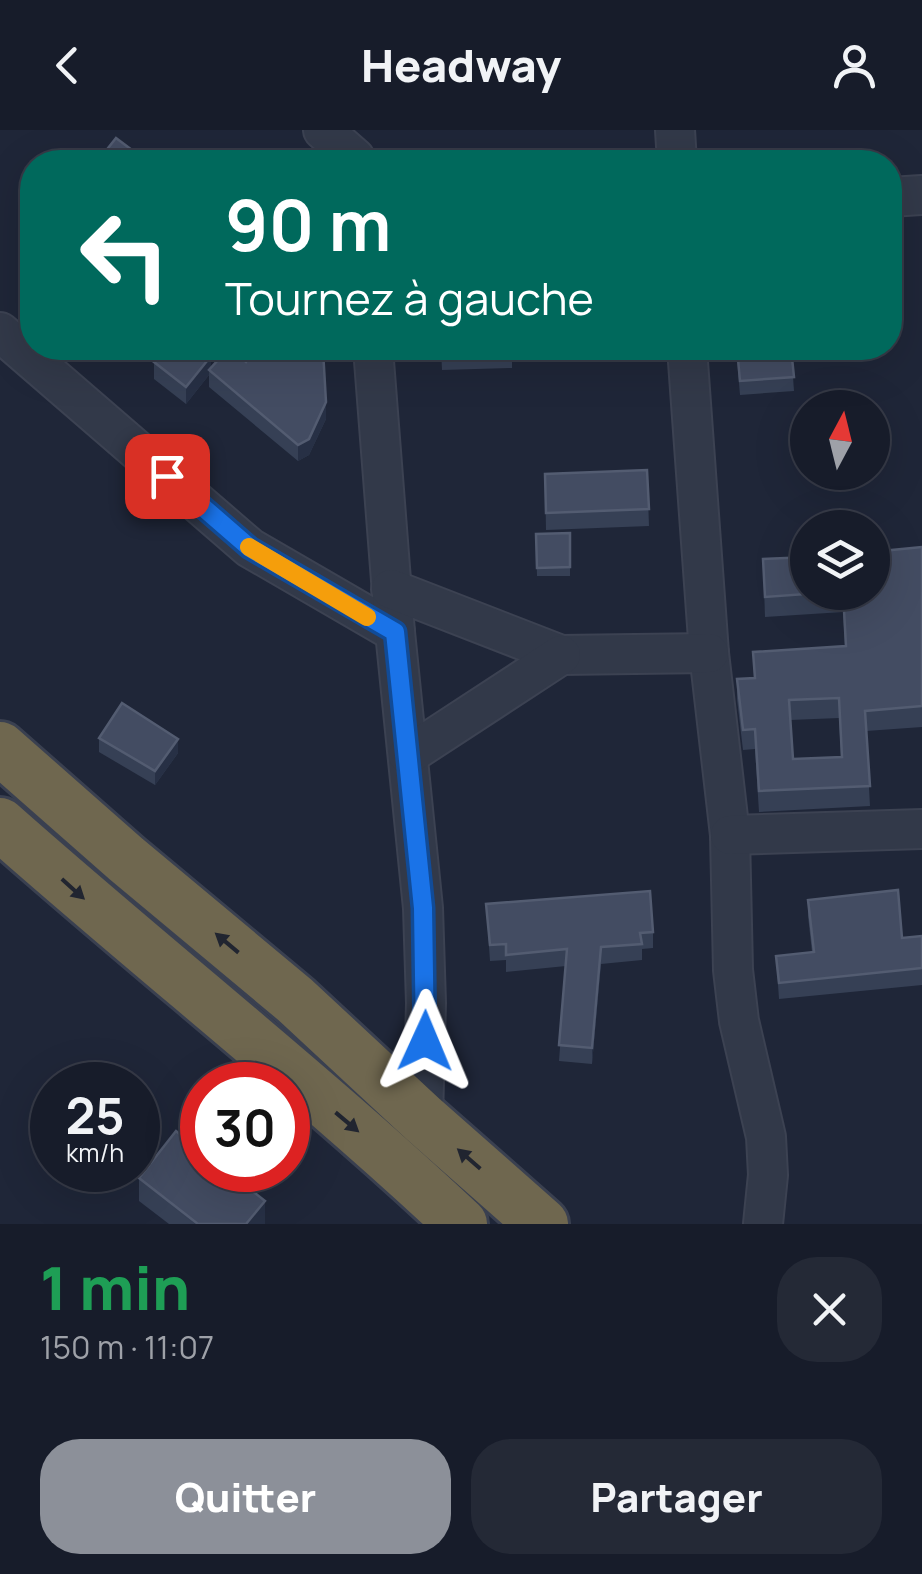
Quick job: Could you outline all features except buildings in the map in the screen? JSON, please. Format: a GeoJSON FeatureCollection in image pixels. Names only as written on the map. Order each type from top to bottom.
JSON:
{"type":"FeatureCollection","features":[{"type":"Feature","properties":{"kind":"highway"},"geometry":{"type":"LineString","coordinates":[[0,748],[126,860],[294,1000],[542,1224]]}},
{"type":"Feature","properties":{"kind":"highway"},"geometry":{"type":"LineString","coordinates":[[0,824],[461,1224]]}},
{"type":"Feature","properties":{"kind":"street"},"geometry":{"type":"LineString","coordinates":[[322,130],[355,150]]}},
{"type":"Feature","properties":{"kind":"street"},"geometry":{"type":"LineString","coordinates":[[0,332],[20,349]]}},
{"type":"Feature","properties":{"kind":"street"},"geometry":{"type":"LineString","coordinates":[[32,360],[250,548],[395,632]]}},
{"type":"Feature","properties":{"kind":"street"},"geometry":{"type":"LineString","coordinates":[[374,360],[391,589],[423,908],[423,1118],[401,1168]]}},
{"type":"Feature","properties":{"kind":"street"},"geometry":{"type":"LineString","coordinates":[[688,360],[709,653],[730,834],[732,970],[738,1021],[766,1137],[768,1175],[763,1224]]}},
{"type":"Feature","properties":{"kind":"street"},"geometry":{"type":"LineString","coordinates":[[391,589],[561,654],[709,653]]}},
{"type":"Feature","properties":{"kind":"street"},"geometry":{"type":"LineString","coordinates":[[408,755],[561,654]]}},
{"type":"Feature","properties":{"kind":"street"},"geometry":{"type":"LineString","coordinates":[[730,834],[922,830]]}},
{"type":"Feature","properties":{"kind":"slow traffic"},"geometry":{"type":"LineString","coordinates":[[249,547],[367,617]]}},
{"type":"Feature","properties":{"kind":"route"},"geometry":{"type":"LineString","coordinates":[[167,476],[250,548],[395,632],[423,908],[425,1041]]}}]}
